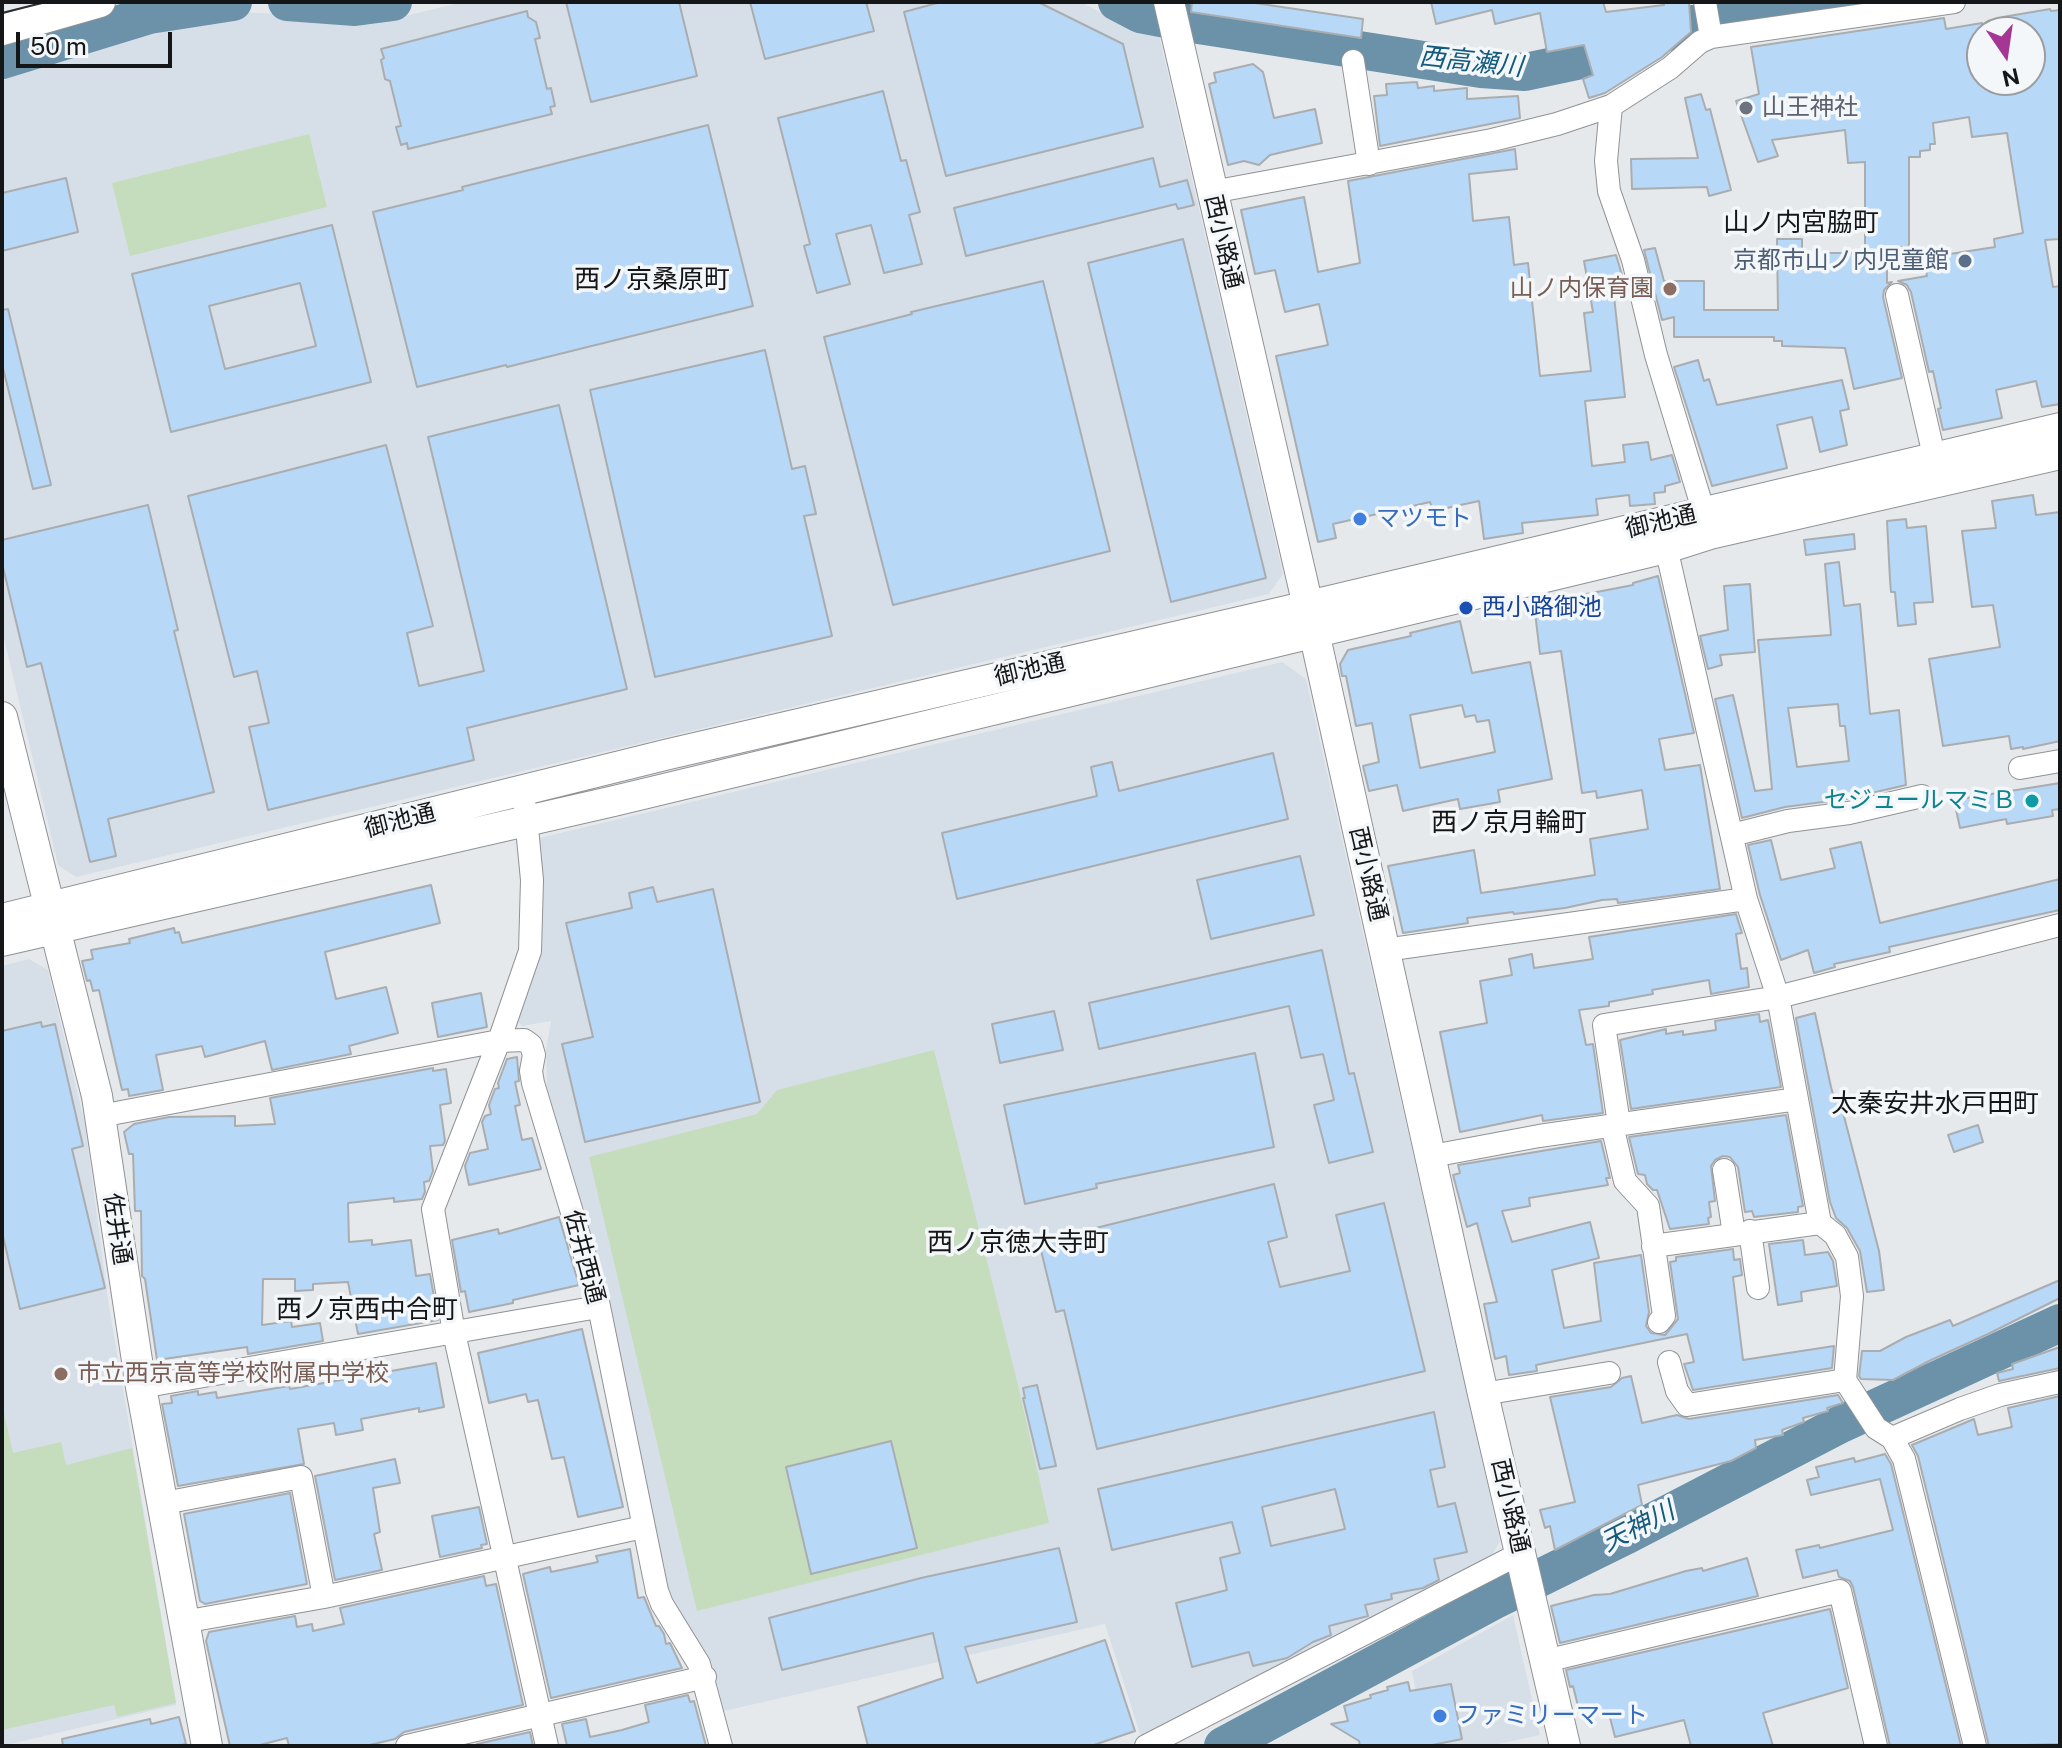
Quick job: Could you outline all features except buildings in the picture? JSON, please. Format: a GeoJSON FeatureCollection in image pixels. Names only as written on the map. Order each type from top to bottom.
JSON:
{"type":"FeatureCollection","features":[{"type":"Feature","properties":{"kind":"street"},"geometry":{"type":"LineString","coordinates":[[2,30],[48,10],[100,2]]}},
{"type":"Feature","properties":{"kind":"street"},"geometry":{"type":"LineString","coordinates":[[1212,192],[1531,131],[1611,106],[1670,68],[1700,42],[1708,22],[1954,2]]}},
{"type":"Feature","properties":{"kind":"street","name":"西小路通"},"geometry":{"type":"LineString","coordinates":[[1172,15],[1565,1746]]}},
{"type":"Feature","properties":{"kind":"street"},"geometry":{"type":"LineString","coordinates":[[1353,61],[1369,164]]}},
{"type":"Feature","properties":{"kind":"street"},"geometry":{"type":"LineString","coordinates":[[1611,106],[1606,161],[1609,191],[1633,260],[1656,355],[1708,523]]}},
{"type":"Feature","properties":{"kind":"street"},"geometry":{"type":"LineString","coordinates":[[1897,295],[1937,470]]}},
{"type":"Feature","properties":{"kind":"street","name":"御池通"},"geometry":{"type":"LineString","coordinates":[[1937,470],[2060,428]]}},
{"type":"Feature","properties":{"kind":"street","name":"御池通"},"geometry":{"type":"LineString","coordinates":[[2,919],[53,919],[528,821],[1311,619],[1708,523],[1937,470],[2060,454]]}},
{"type":"Feature","properties":{"kind":"street"},"geometry":{"type":"LineString","coordinates":[[1663,535],[1746,899],[1778,997],[1820,1223],[1835,1235],[1847,1257],[1852,1296],[1845,1380],[1904,1459],[1975,1746]]}},
{"type":"Feature","properties":{"kind":"street","name":"御池通"},"geometry":{"type":"LineString","coordinates":[[2,941],[53,919],[521,791],[669,754],[1311,619]]}},
{"type":"Feature","properties":{"kind":"street","name":"佐井通"},"geometry":{"type":"LineString","coordinates":[[2,717],[100,1116],[141,1387],[207,1746]]}},
{"type":"Feature","properties":{"kind":"street"},"geometry":{"type":"LineString","coordinates":[[2020,768],[2060,761]]}},
{"type":"Feature","properties":{"kind":"street"},"geometry":{"type":"LineString","coordinates":[[521,791],[528,821],[532,880],[530,951],[499,1041],[433,1209],[454,1333],[547,1746]]}},
{"type":"Feature","properties":{"kind":"street"},"geometry":{"type":"LineString","coordinates":[[1732,835],[1788,821],[1849,813],[1922,796]]}},
{"type":"Feature","properties":{"kind":"street"},"geometry":{"type":"LineString","coordinates":[[1385,950],[1746,899]]}},
{"type":"Feature","properties":{"kind":"street"},"geometry":{"type":"LineString","coordinates":[[1659,1322],[1664,1316],[1648,1206],[1625,1181],[1604,1025],[1778,997],[2060,925]]}},
{"type":"Feature","properties":{"kind":"street","name":"佐井西通"},"geometry":{"type":"LineString","coordinates":[[499,1041],[524,1040],[531,1045],[534,1055],[531,1071],[533,1083],[598,1307],[662,1604],[705,1677],[721,1746]]}},
{"type":"Feature","properties":{"kind":"street"},"geometry":{"type":"LineString","coordinates":[[100,1116],[499,1041]]}},
{"type":"Feature","properties":{"kind":"street"},"geometry":{"type":"LineString","coordinates":[[1432,1156],[1797,1099]]}},
{"type":"Feature","properties":{"kind":"street"},"geometry":{"type":"LineString","coordinates":[[1724,1170],[1758,1288]]}},
{"type":"Feature","properties":{"kind":"street"},"geometry":{"type":"LineString","coordinates":[[1653,1246],[1820,1223]]}},
{"type":"Feature","properties":{"kind":"street"},"geometry":{"type":"LineString","coordinates":[[141,1387],[598,1307]]}},
{"type":"Feature","properties":{"kind":"street"},"geometry":{"type":"LineString","coordinates":[[1669,1362],[1677,1391],[1687,1405],[1845,1380]]}},
{"type":"Feature","properties":{"kind":"street"},"geometry":{"type":"LineString","coordinates":[[1483,1394],[1609,1373]]}},
{"type":"Feature","properties":{"kind":"street"},"geometry":{"type":"LineString","coordinates":[[1884,1433],[2000,1395],[2060,1382]]}},
{"type":"Feature","properties":{"kind":"street"},"geometry":{"type":"LineString","coordinates":[[164,1503],[301,1477],[324,1597]]}},
{"type":"Feature","properties":{"kind":"street"},"geometry":{"type":"LineString","coordinates":[[183,1622],[324,1597],[643,1527]]}},
{"type":"Feature","properties":{"kind":"street"},"geometry":{"type":"LineString","coordinates":[[1146,1746],[1523,1561]]}},
{"type":"Feature","properties":{"kind":"street"},"geometry":{"type":"LineString","coordinates":[[1545,1661],[1840,1591],[1876,1746]]}},
{"type":"Feature","properties":{"kind":"street"},"geometry":{"type":"LineString","coordinates":[[407,1746],[705,1677]]}},
{"type":"Feature","properties":{"kind":"shaded area"},"geometry":{"type":"Polygon","coordinates":[[[463,2],[1081,2],[1131,29],[1159,35],[1283,574],[1269,594],[76,877],[58,865],[2,630],[2,68],[150,26],[224,11],[361,19],[368,25],[463,2]]]}},
{"type":"Feature","properties":{"kind":"shaded area"},"geometry":{"type":"Polygon","coordinates":[[[1282,662],[1306,679],[1500,1541],[1490,1559],[1141,1737],[1105,1624],[724,1711],[711,1661],[666,1589],[611,1308],[547,1087],[546,1049],[551,1021],[522,1026],[516,1019],[539,838],[1282,662]]]}},
{"type":"Feature","properties":{"kind":"shaded area","name":"市立西京高等学校附属中学校"},"geometry":{"type":"Polygon","coordinates":[[[29,959],[48,970],[85,1124],[108,1300],[176,1705],[2,1746],[2,966],[29,959]]]}},
{"type":"Feature","properties":{"kind":"shaded area"},"geometry":{"type":"Polygon","coordinates":[[[1513,1615],[1540,1735],[1489,1746],[1426,1746],[1412,1671],[1513,1615]]]}},
{"type":"Feature","properties":{"kind":"green space"},"geometry":{"type":"Polygon","coordinates":[[[309,134],[327,207],[130,256],[112,183],[309,134]]]}},
{"type":"Feature","properties":{"kind":"green space"},"geometry":{"type":"Polygon","coordinates":[[[934,1050],[1018,1385],[1049,1523],[697,1611],[589,1157],[757,1114],[777,1090],[934,1050]]]}},
{"type":"Feature","properties":{"kind":"green space"},"geometry":{"type":"Polygon","coordinates":[[[2,1404],[13,1453],[61,1442],[66,1465],[132,1448],[176,1703],[117,1717],[114,1705],[2,1730],[2,1404]]]}},
{"type":"Feature","properties":{"kind":"waterway","name":"西高瀬川"},"geometry":{"type":"LineString","coordinates":[[2,60],[149,15],[233,2]]}},
{"type":"Feature","properties":{"kind":"waterway","name":"西高瀬川"},"geometry":{"type":"LineString","coordinates":[[287,2],[355,7],[393,2]]}},
{"type":"Feature","properties":{"kind":"waterway","name":"西高瀬川"},"geometry":{"type":"LineString","coordinates":[[1117,2],[1140,14],[1192,24],[1481,69],[1525,72],[1577,61],[1693,24],[1731,22],[1871,2]]}},
{"type":"Feature","properties":{"kind":"waterway"},"geometry":{"type":"LineString","coordinates":[[1574,40],[1577,61]]}},
{"type":"Feature","properties":{"kind":"waterway","name":"天神川"},"geometry":{"type":"LineString","coordinates":[[1223,1746],[1493,1601],[1841,1424],[2060,1323]]}},
{"type":"Feature","properties":{"kind":"tram line"},"geometry":{"type":"LineString","coordinates":[[2,13],[46,2]]}},
{"type":"Feature","properties":{"kind":"place","name":"山王神社"},"geometry":{"type":"Point","coordinates":[1746,108]}},
{"type":"Feature","properties":{"kind":"place","name":"京都市山ノ内児童館"},"geometry":{"type":"Point","coordinates":[1965,261]}},
{"type":"Feature","properties":{"kind":"place","name":"山ノ内保育園"},"geometry":{"type":"Point","coordinates":[1670,289]}},
{"type":"Feature","properties":{"kind":"place","name":"マツモト"},"geometry":{"type":"Point","coordinates":[1360,519]}},
{"type":"Feature","properties":{"kind":"place","name":"西小路御池"},"geometry":{"type":"Point","coordinates":[1466,608]}},
{"type":"Feature","properties":{"kind":"place","name":"セジュールマミＢ"},"geometry":{"type":"Point","coordinates":[2032,801]}},
{"type":"Feature","properties":{"kind":"place","name":"市立西京高等学校附属中学校"},"geometry":{"type":"Point","coordinates":[61,1374]}},
{"type":"Feature","properties":{"kind":"place","name":"ファミリーマート"},"geometry":{"type":"Point","coordinates":[1440,1716]}},
{"type":"Feature","properties":{"kind":"district","name":"山ノ内宮脇町"},"geometry":{"type":"Point","coordinates":[1801,223]}},
{"type":"Feature","properties":{"kind":"district","name":"西ノ京桑原町"},"geometry":{"type":"Point","coordinates":[652,280]}},
{"type":"Feature","properties":{"kind":"district","name":"西ノ京月輪町"},"geometry":{"type":"Point","coordinates":[1509,823]}},
{"type":"Feature","properties":{"kind":"district","name":"太秦安井水戸田町"},"geometry":{"type":"Point","coordinates":[1935,1104]}},
{"type":"Feature","properties":{"kind":"district","name":"西ノ京徳大寺町"},"geometry":{"type":"Point","coordinates":[1018,1243]}},
{"type":"Feature","properties":{"kind":"district","name":"西ノ京西中合町"},"geometry":{"type":"Point","coordinates":[367,1310]}}]}
